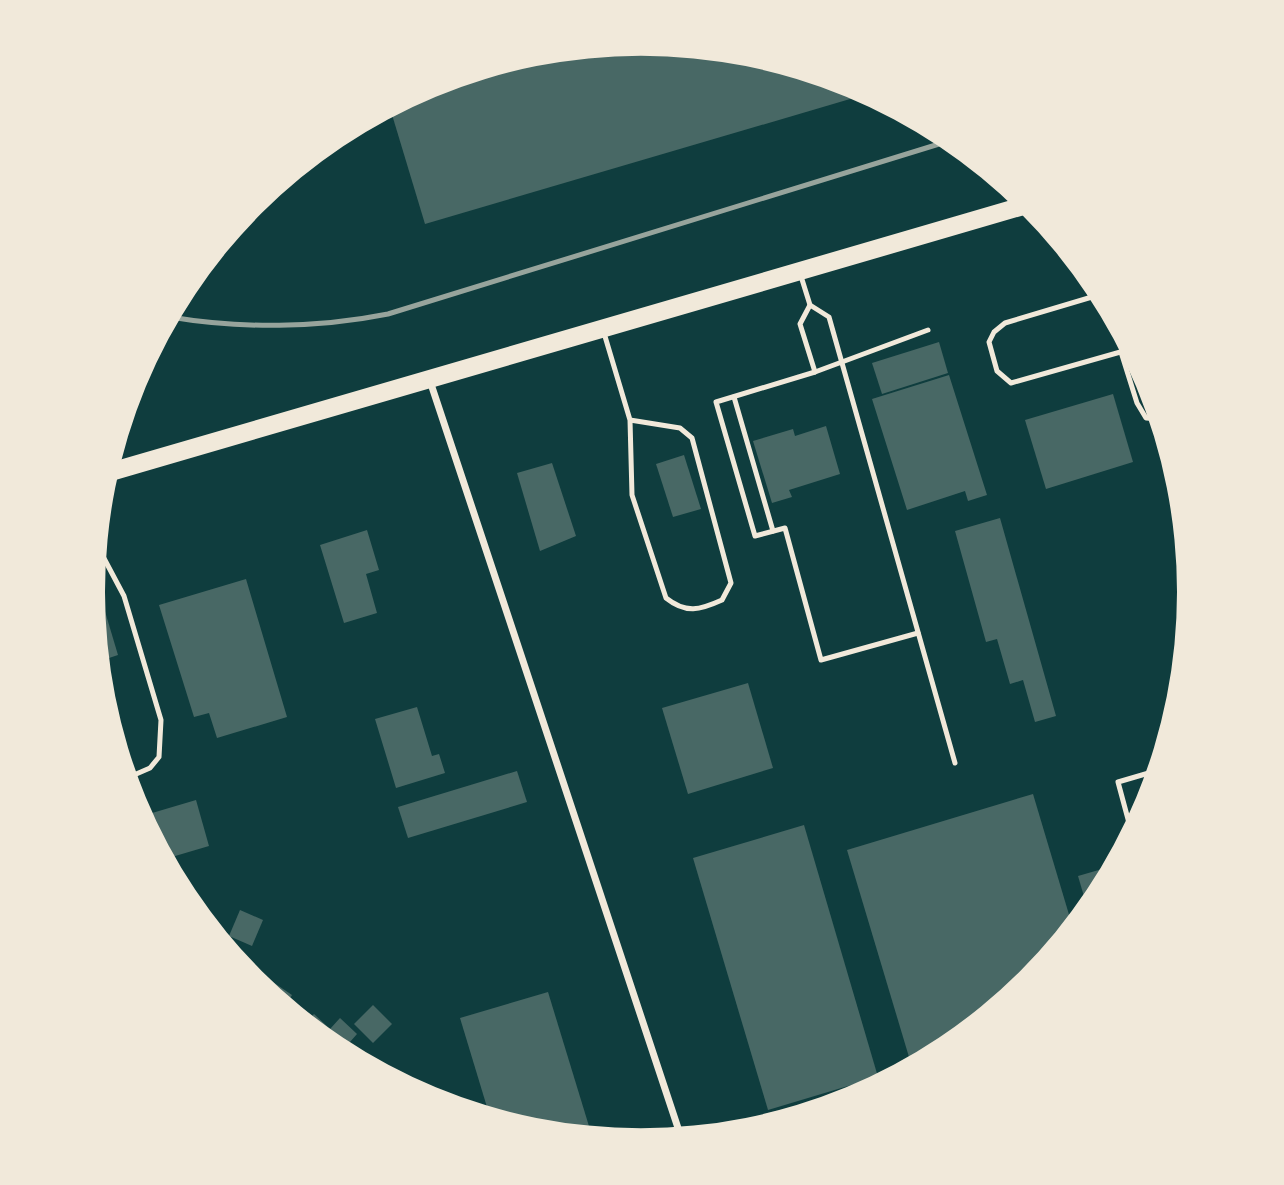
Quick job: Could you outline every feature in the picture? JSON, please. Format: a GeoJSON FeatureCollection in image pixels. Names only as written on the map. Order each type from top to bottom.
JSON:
{"type":"FeatureCollection","features":[{"type":"Feature","properties":{"kind":"main road"},"geometry":{"type":"LineString","coordinates":[[120,469],[1016,208]]}},
{"type":"Feature","properties":{"kind":"street"},"geometry":{"type":"LineString","coordinates":[[429,381],[678,1128]]}},
{"type":"Feature","properties":{"kind":"lane"},"geometry":{"type":"LineString","coordinates":[[800,273],[810,305],[829,317],[955,763]]}},
{"type":"Feature","properties":{"kind":"lane"},"geometry":{"type":"LineString","coordinates":[[1090,297],[1005,323],[994,332],[989,342],[997,371],[1011,383],[1121,352],[1137,403],[1146,418],[1149,418]]}},
{"type":"Feature","properties":{"kind":"lane"},"geometry":{"type":"LineString","coordinates":[[810,305],[800,324],[815,372]]}},
{"type":"Feature","properties":{"kind":"lane"},"geometry":{"type":"LineString","coordinates":[[603,330],[630,420],[632,495],[666,598],[679,608],[700,610],[722,600],[731,583],[692,438],[680,428],[630,420]]}},
{"type":"Feature","properties":{"kind":"lane"},"geometry":{"type":"LineString","coordinates":[[918,633],[821,660],[785,528],[755,536],[716,402],[843,365],[928,330]]}},
{"type":"Feature","properties":{"kind":"lane"},"geometry":{"type":"LineString","coordinates":[[734,397],[773,531]]}},
{"type":"Feature","properties":{"kind":"lane"},"geometry":{"type":"LineString","coordinates":[[107,563],[124,596],[161,720],[159,757],[150,768],[137,774]]}},
{"type":"Feature","properties":{"kind":"lane"},"geometry":{"type":"LineString","coordinates":[[1128,819],[1118,782],[1147,774]]}},
{"type":"Feature","properties":{"kind":"building"},"geometry":{"type":"Polygon","coordinates":[[[607,57],[677,57],[747,66],[781,74],[851,99],[425,224],[393,118],[437,97],[503,74],[537,66],[607,57]]]}},
{"type":"Feature","properties":{"kind":"building"},"geometry":{"type":"Polygon","coordinates":[[[939,342],[948,373],[882,394],[872,363],[939,342]]]}},
{"type":"Feature","properties":{"kind":"building"},"geometry":{"type":"Polygon","coordinates":[[[949,375],[987,495],[968,501],[965,491],[907,510],[872,399],[949,375]]]}},
{"type":"Feature","properties":{"kind":"building"},"geometry":{"type":"Polygon","coordinates":[[[1113,394],[1133,462],[1046,489],[1025,420],[1113,394]]]}},
{"type":"Feature","properties":{"kind":"building"},"geometry":{"type":"Polygon","coordinates":[[[826,426],[840,474],[789,490],[792,497],[772,503],[753,441],[793,429],[795,436],[826,426]]]}},
{"type":"Feature","properties":{"kind":"building"},"geometry":{"type":"Polygon","coordinates":[[[684,455],[701,509],[673,517],[656,464],[684,455]]]}},
{"type":"Feature","properties":{"kind":"building"},"geometry":{"type":"Polygon","coordinates":[[[552,463],[576,536],[540,551],[517,473],[552,463]]]}},
{"type":"Feature","properties":{"kind":"building"},"geometry":{"type":"Polygon","coordinates":[[[1000,518],[1056,716],[1035,722],[1023,680],[1010,684],[997,639],[986,642],[955,531],[1000,518]]]}},
{"type":"Feature","properties":{"kind":"building"},"geometry":{"type":"Polygon","coordinates":[[[367,530],[379,570],[366,574],[377,613],[344,623],[320,545],[367,530]]]}},
{"type":"Feature","properties":{"kind":"building"},"geometry":{"type":"Polygon","coordinates":[[[246,579],[287,717],[217,738],[209,713],[194,717],[159,605],[246,579]]]}},
{"type":"Feature","properties":{"kind":"building"},"geometry":{"type":"Polygon","coordinates":[[[106,616],[118,655],[110,658],[106,616]]]}},
{"type":"Feature","properties":{"kind":"building"},"geometry":{"type":"Polygon","coordinates":[[[748,683],[773,768],[688,794],[662,708],[748,683]]]}},
{"type":"Feature","properties":{"kind":"building"},"geometry":{"type":"Polygon","coordinates":[[[417,707],[432,756],[439,754],[445,773],[396,788],[375,719],[417,707]]]}},
{"type":"Feature","properties":{"kind":"building"},"geometry":{"type":"Polygon","coordinates":[[[517,771],[527,802],[408,838],[398,807],[517,771]]]}},
{"type":"Feature","properties":{"kind":"building"},"geometry":{"type":"Polygon","coordinates":[[[1033,794],[1070,917],[996,996],[940,1039],[909,1057],[847,850],[1033,794]]]}},
{"type":"Feature","properties":{"kind":"building"},"geometry":{"type":"Polygon","coordinates":[[[196,800],[209,846],[175,856],[153,813],[196,800]]]}},
{"type":"Feature","properties":{"kind":"building"},"geometry":{"type":"Polygon","coordinates":[[[804,825],[877,1075],[768,1110],[693,858],[804,825]]]}},
{"type":"Feature","properties":{"kind":"building"},"geometry":{"type":"Polygon","coordinates":[[[1102,869],[1084,897],[1078,876],[1102,869]]]}},
{"type":"Feature","properties":{"kind":"building"},"geometry":{"type":"Polygon","coordinates":[[[240,910],[263,920],[252,946],[229,935],[240,910]]]}},
{"type":"Feature","properties":{"kind":"building"},"geometry":{"type":"Polygon","coordinates":[[[275,983],[292,995],[290,998],[275,983]]]}},
{"type":"Feature","properties":{"kind":"building"},"geometry":{"type":"Polygon","coordinates":[[[548,992],[589,1126],[537,1119],[487,1106],[460,1018],[548,992]]]}},
{"type":"Feature","properties":{"kind":"building"},"geometry":{"type":"Polygon","coordinates":[[[373,1005],[392,1024],[373,1043],[354,1024],[373,1005]]]}},
{"type":"Feature","properties":{"kind":"building"},"geometry":{"type":"Polygon","coordinates":[[[340,1018],[357,1034],[350,1042],[330,1029],[340,1018]]]}},
{"type":"Feature","properties":{"kind":"railway"},"geometry":{"type":"LineString","coordinates":[[180,319],[224,324],[279,325],[334,322],[388,314],[937,144]]}}]}
